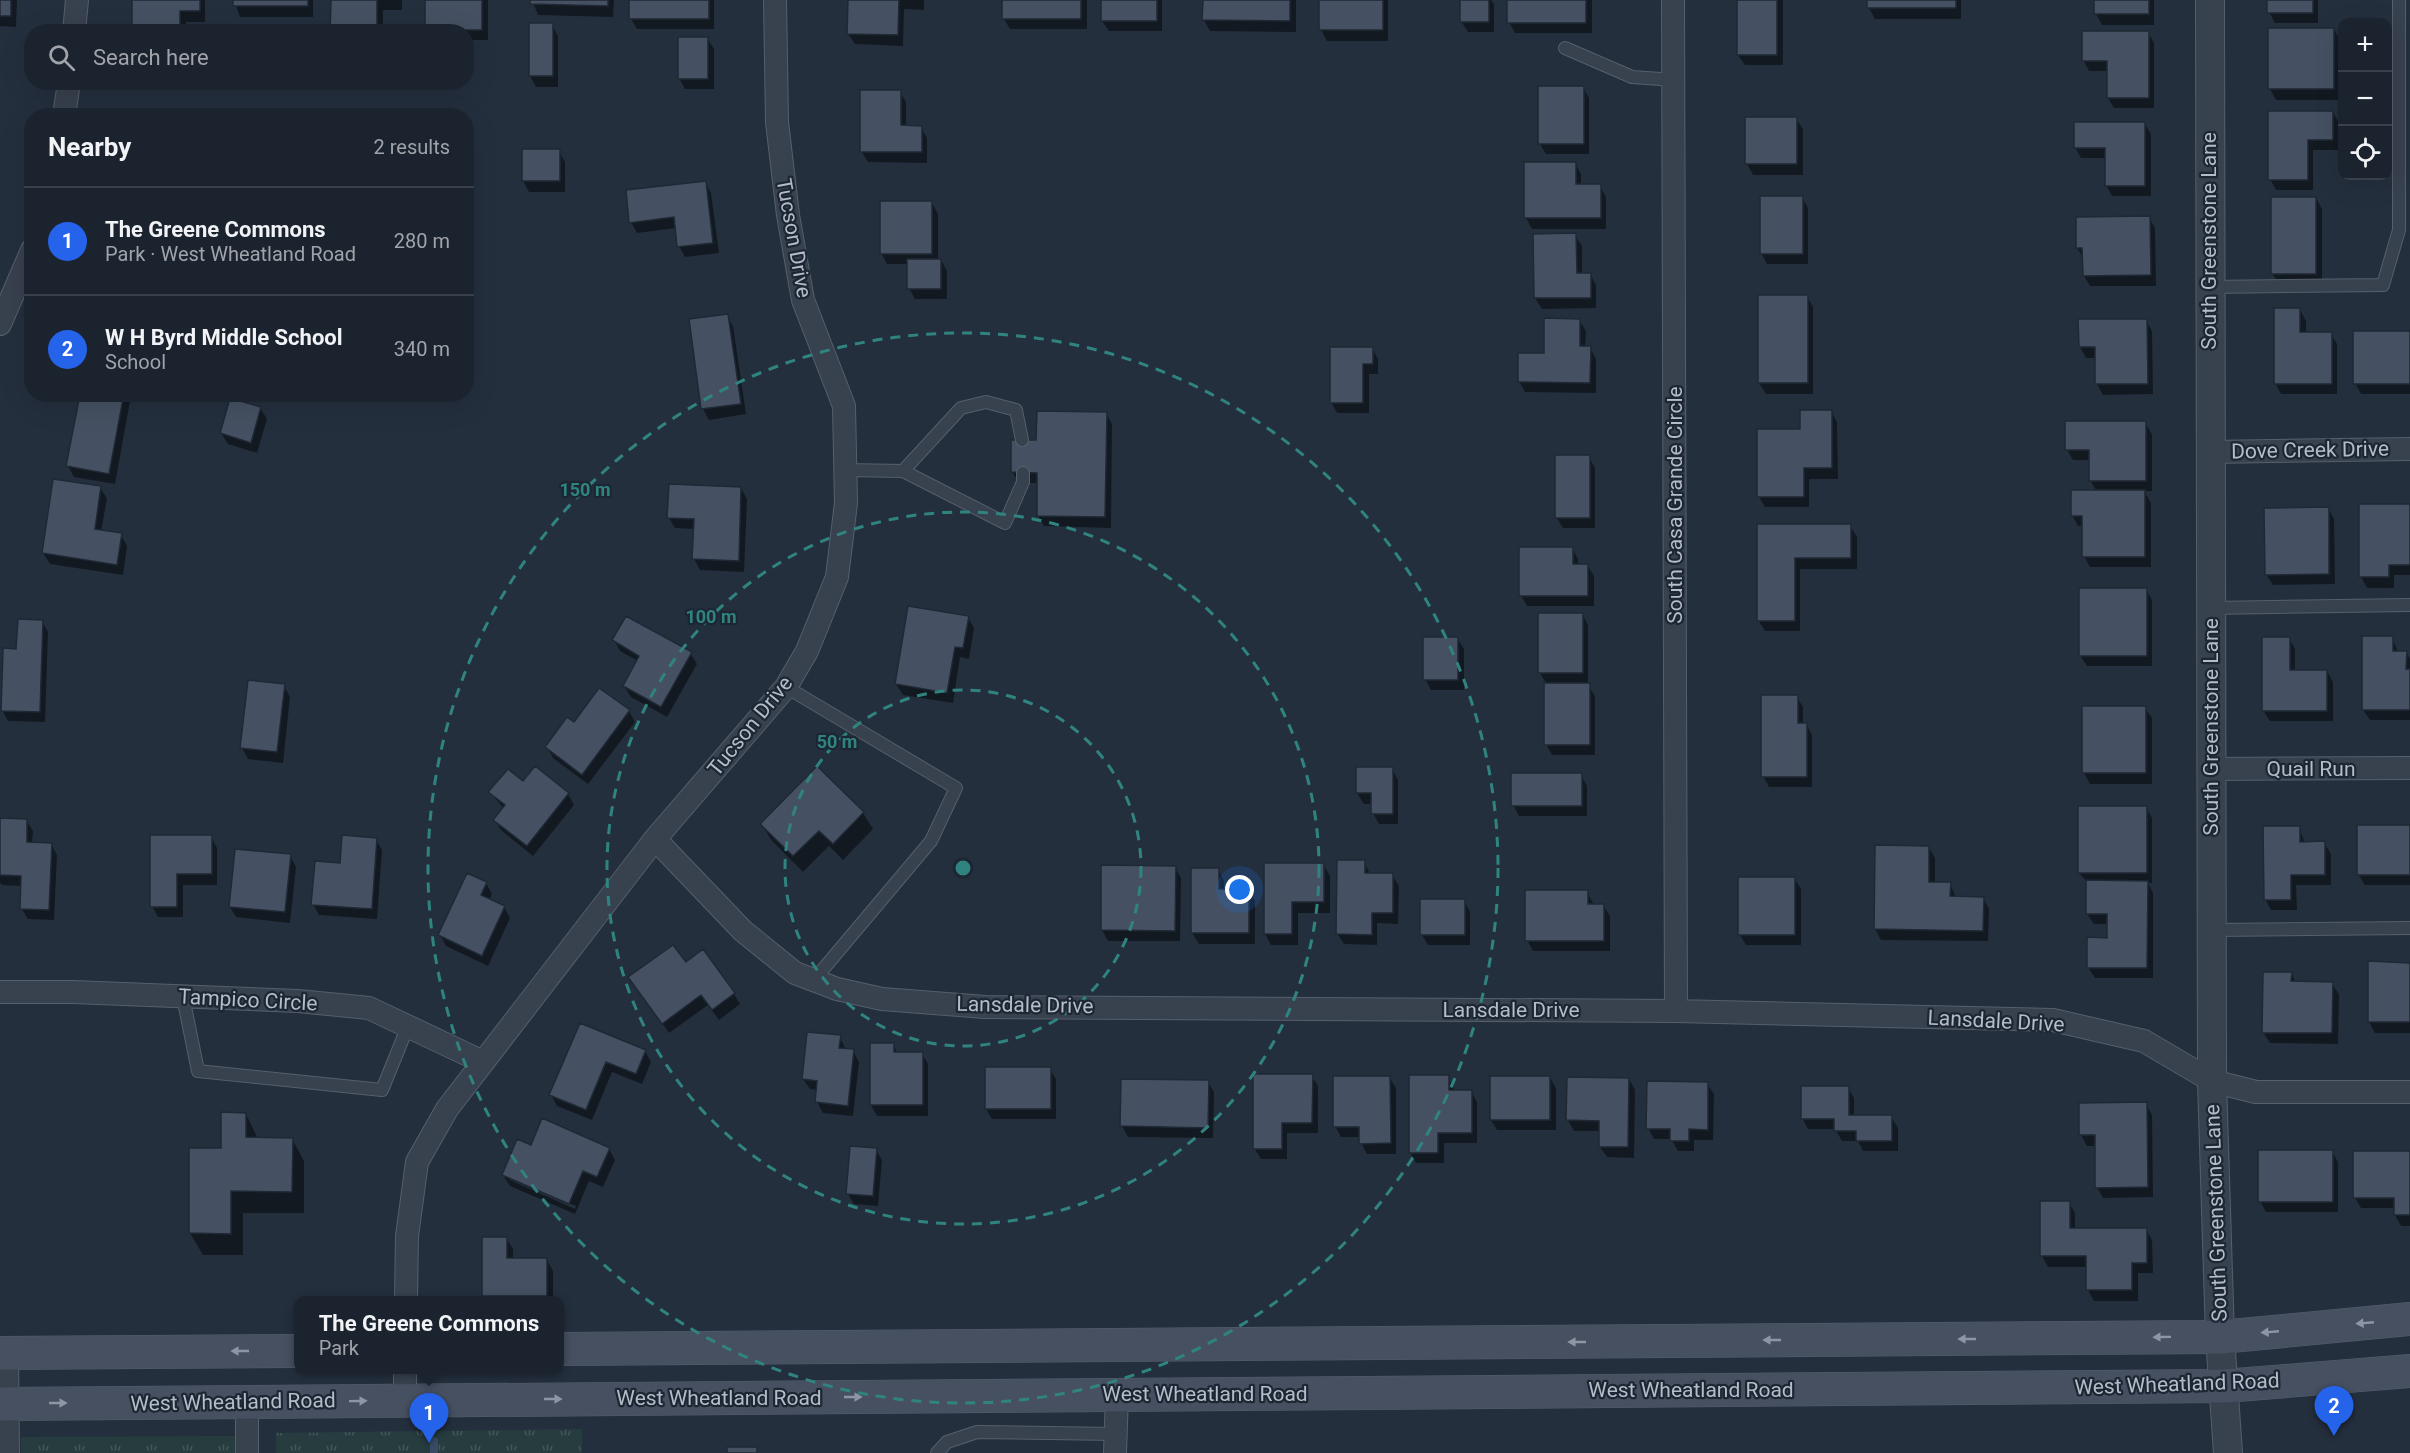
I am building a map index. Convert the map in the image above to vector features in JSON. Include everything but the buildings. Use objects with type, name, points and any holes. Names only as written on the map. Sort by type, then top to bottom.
[{"type":"main road","points":[[564,1349],[2220,1337],[2410,1319]]},
{"type":"main road","points":[[3,1353],[294,1351]]},
{"type":"main road","name":"West Wheatland Road","points":[[4,1404],[247,1402],[405,1385],[1117,1395],[2224,1386],[2410,1371]]},
{"type":"street","points":[[75,24],[77,0]]},
{"type":"street","name":"Tucson Drive","points":[[406,1296],[407,1236],[417,1162],[447,1109],[655,839],[786,687],[807,651],[837,577],[846,502],[844,406],[803,300],[788,216],[777,122],[775,0]]},
{"type":"street","name":"South Casa Grande Circle","points":[[1673,0],[1676,1011]]},
{"type":"street","name":"South Greenstone Lane","points":[[2210,0],[2212,1080],[2220,1337],[2228,1453]]},
{"type":"street","points":[[65,108],[68,90]]},
{"type":"street","points":[[0,324],[24,268]]},
{"type":"street","name":"Dove Creek Drive","points":[[2210,452],[2410,449]]},
{"type":"street","name":"Quail Run","points":[[2211,769],[2410,768]]},
{"type":"street","name":"Lansdale Drive","points":[[655,839],[743,931],[795,973],[837,989],[882,999],[985,1007],[1676,1011],[2053,1020],[2144,1041],[2212,1080],[2256,1092],[2410,1092]]},
{"type":"street","name":"Tampico Circle","points":[[0,992],[298,1001],[369,1008],[483,1062]]},
{"type":"street","points":[[3,1353],[8,1453]]},
{"type":"street","points":[[1115,1444],[1117,1395]]},
{"type":"street","points":[[247,1402],[247,1453]]},
{"type":"lane","points":[[2209,287],[2383,285],[2399,230],[2399,0]]},
{"type":"lane","points":[[1565,48],[1632,77],[1675,80]]},
{"type":"lane","points":[[903,471],[961,408],[986,402],[1016,410],[1022,440]]},
{"type":"lane","points":[[845,470],[903,471],[1005,524],[1023,482],[1023,473]]},
{"type":"lane","points":[[2210,608],[2410,605]]},
{"type":"lane","points":[[786,687],[956,788],[931,841],[814,981]]},
{"type":"lane","points":[[2212,930],[2410,928]]},
{"type":"lane","points":[[183,997],[198,1071],[381,1090],[408,1026]]},
{"type":"lane","points":[[937,1453],[947,1442],[977,1432],[1115,1444]]},
{"type":"green space","points":[[582,1429],[582,1453],[276,1453],[276,1433]]},
{"type":"green space","points":[[239,1436],[239,1453],[21,1453],[21,1437]]},
{"type":"waterway","points":[[434,1441],[434,1453]]},
{"type":"place","name":"W H Byrd Middle School","points":[[2334,1436]]},
{"type":"place","name":"The Greene Commons","points":[[429,1443]]}]
